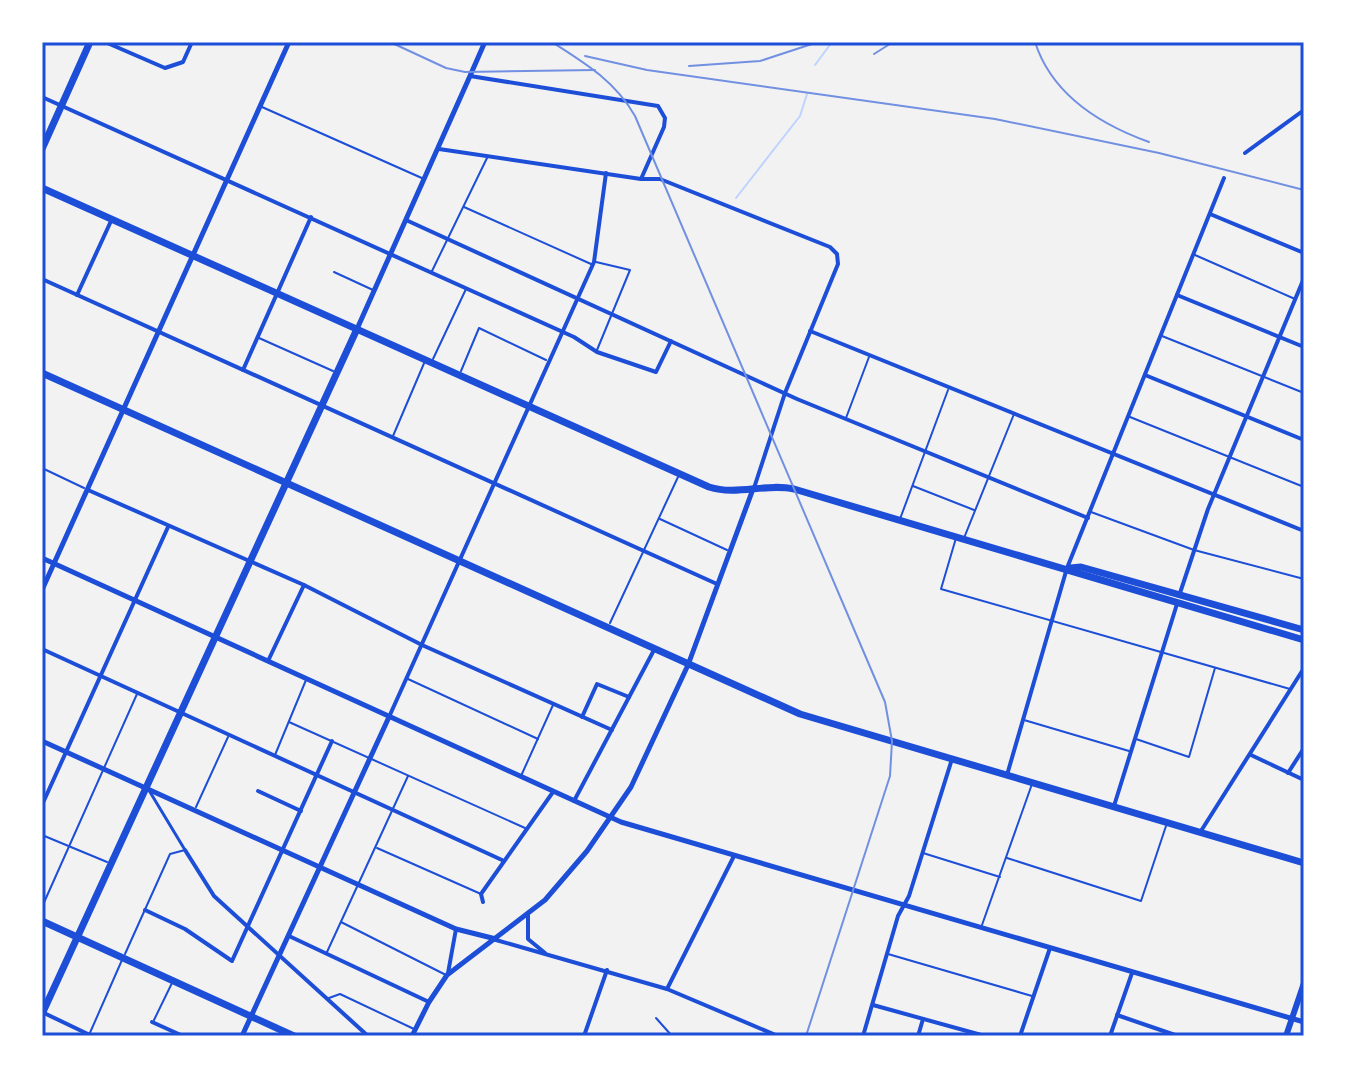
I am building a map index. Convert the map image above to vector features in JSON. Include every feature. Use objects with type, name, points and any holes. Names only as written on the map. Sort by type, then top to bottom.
[{"type":"main road","points":[[42,149],[90,42]]},
{"type":"main road","points":[[42,188],[720,491],[794,489],[1067,568],[1078,575],[1304,630]]},
{"type":"main road","points":[[42,1013],[357,329]]},
{"type":"main road","points":[[42,373],[800,714],[1304,863]]},
{"type":"main road","points":[[1178,599],[1304,640]]},
{"type":"main road","points":[[42,921],[294,1036]]},
{"type":"main road","points":[[1286,1036],[1304,983]]},
{"type":"street","points":[[105,42],[165,68],[183,62],[192,42]]},
{"type":"street","points":[[42,590],[289,42]]},
{"type":"street","points":[[357,329],[439,149],[483,43]]},
{"type":"street","points":[[470,76],[653,103],[663,110],[664,127],[641,179]]},
{"type":"street","points":[[42,97],[562,331],[597,352],[656,372],[671,341]]},
{"type":"street","points":[[1245,153],[1304,110]]},
{"type":"street","points":[[414,1033],[447,975],[528,915],[565,880],[612,818],[631,787],[688,665],[785,393],[838,264],[837,254],[830,247],[660,179],[641,179],[439,149]]},
{"type":"street","points":[[242,1036],[594,263],[606,173]]},
{"type":"street","points":[[1007,775],[1067,568],[1224,178]]},
{"type":"street","points":[[1210,214],[1304,253]]},
{"type":"street","points":[[243,370],[311,217]]},
{"type":"street","points":[[77,295],[112,220]]},
{"type":"street","points":[[406,220],[785,393],[1088,518]]},
{"type":"street","points":[[1113,807],[1213,495],[1304,278]]},
{"type":"street","points":[[42,279],[717,584]]},
{"type":"street","points":[[1177,295],[1304,347]]},
{"type":"street","points":[[810,331],[1304,531]]},
{"type":"street","points":[[1145,375],[1304,440]]},
{"type":"street","points":[[88,490],[304,585],[422,645],[612,730]]},
{"type":"street","points":[[42,805],[168,527]]},
{"type":"street","points":[[42,558],[612,818],[1304,1022]]},
{"type":"street","points":[[268,661],[304,585]]},
{"type":"street","points":[[42,649],[502,860]]},
{"type":"street","points":[[574,801],[654,650]]},
{"type":"street","points":[[1200,833],[1304,668]]},
{"type":"street","points":[[1297,678],[1304,680]]},
{"type":"street","points":[[582,717],[597,684],[629,697]]},
{"type":"street","points":[[42,741],[456,929],[667,989],[778,1036]]},
{"type":"street","points":[[145,910],[185,929],[229,960],[332,741]]},
{"type":"street","points":[[1288,773],[1304,748]]},
{"type":"street","points":[[1251,755],[1304,780]]},
{"type":"street","points":[[863,1036],[952,759]]},
{"type":"street","points":[[145,786],[214,896],[368,1036]]},
{"type":"street","points":[[258,791],[301,811]]},
{"type":"street","points":[[483,902],[481,894],[502,860],[553,792]]},
{"type":"street","points":[[667,989],[734,856]]},
{"type":"street","points":[[528,915],[528,939],[547,955]]},
{"type":"street","points":[[447,975],[456,929]]},
{"type":"street","points":[[289,936],[429,1002]]},
{"type":"street","points":[[1020,1036],[1050,948]]},
{"type":"street","points":[[584,1036],[607,970]]},
{"type":"street","points":[[1110,1036],[1132,973]]},
{"type":"street","points":[[873,1005],[985,1036]]},
{"type":"street","points":[[42,1013],[90,1036]]},
{"type":"street","points":[[1117,1015],[1178,1036]]},
{"type":"street","points":[[918,1036],[923,1019]]},
{"type":"street","points":[[152,1022],[183,1036]]},
{"type":"lane","points":[[261,107],[425,179]]},
{"type":"lane","points":[[431,272],[488,155]]},
{"type":"lane","points":[[464,207],[594,263],[630,270],[597,352]]},
{"type":"lane","points":[[1194,254],[1295,299]]},
{"type":"lane","points":[[334,272],[374,290]]},
{"type":"lane","points":[[392,437],[466,288]]},
{"type":"lane","points":[[459,376],[479,328],[549,362]]},
{"type":"lane","points":[[1161,335],[1304,393]]},
{"type":"lane","points":[[258,337],[337,372]]},
{"type":"lane","points":[[845,419],[870,355]]},
{"type":"lane","points":[[900,520],[949,387]]},
{"type":"lane","points":[[1014,414],[941,589],[1290,689]]},
{"type":"lane","points":[[1129,416],[1304,487]]},
{"type":"lane","points":[[42,468],[88,490]]},
{"type":"lane","points":[[607,628],[679,474]]},
{"type":"lane","points":[[912,486],[975,510]]},
{"type":"lane","points":[[1090,512],[1194,550],[1304,579]]},
{"type":"lane","points":[[659,518],[730,551]]},
{"type":"lane","points":[[1135,738],[1189,757],[1215,668]]},
{"type":"lane","points":[[274,757],[306,679]]},
{"type":"lane","points":[[406,679],[538,739]]},
{"type":"lane","points":[[42,907],[138,693]]},
{"type":"lane","points":[[521,777],[554,704]]},
{"type":"lane","points":[[1024,719],[1130,752]]},
{"type":"lane","points":[[289,722],[371,756],[525,828]]},
{"type":"lane","points":[[194,810],[229,736]]},
{"type":"lane","points":[[327,954],[409,775]]},
{"type":"lane","points":[[981,928],[1032,783]]},
{"type":"lane","points":[[1007,858],[1141,901],[1167,823]]},
{"type":"lane","points":[[42,835],[110,863]]},
{"type":"lane","points":[[376,848],[481,894]]},
{"type":"lane","points":[[90,1036],[170,854],[185,850]]},
{"type":"lane","points":[[922,852],[1000,877]]},
{"type":"lane","points":[[341,922],[447,975]]},
{"type":"lane","points":[[887,954],[1033,996]]},
{"type":"lane","points":[[152,1022],[172,982]]},
{"type":"lane","points":[[326,1000],[340,994],[414,1033]]},
{"type":"lane","points":[[656,1018],[672,1036]]},
{"type":"waterway","points":[[815,65],[832,42]]},
{"type":"waterway","points":[[736,198],[800,116],[807,94]]},
{"type":"railway","points":[[390,42],[446,68],[465,72],[595,70]]},
{"type":"railway","points":[[552,42],[609,83],[635,116],[885,702],[892,741],[890,776],[806,1036]]},
{"type":"railway","points":[[689,66],[760,61],[818,42]]},
{"type":"railway","points":[[874,54],[893,42]]},
{"type":"railway","points":[[1035,42],[1043,61],[1065,92],[1095,116],[1149,142]]},
{"type":"railway","points":[[585,56],[647,70],[995,119],[1159,153],[1304,190]]}]
